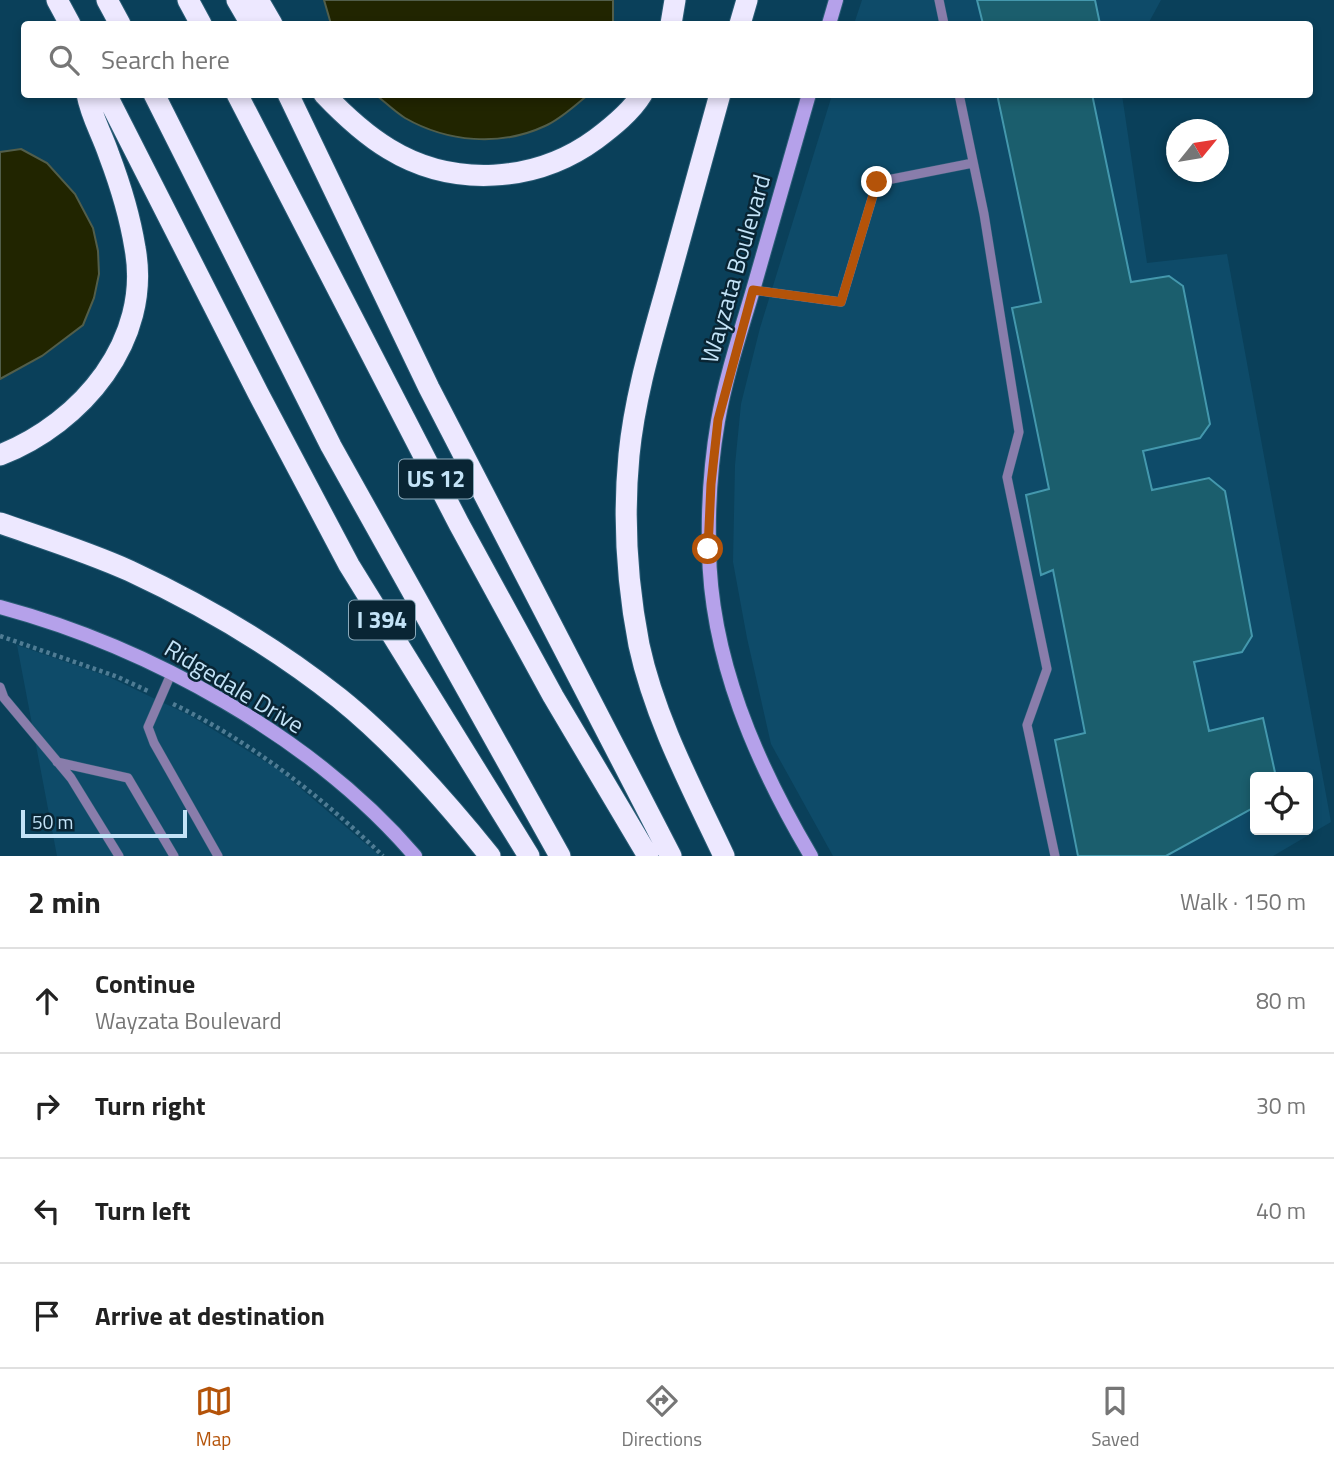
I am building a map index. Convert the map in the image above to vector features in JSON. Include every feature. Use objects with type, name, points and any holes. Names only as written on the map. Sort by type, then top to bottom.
[{"type":"highway","points":[[57,0],[68,21]]},
{"type":"highway","points":[[107,0],[118,21]]},
{"type":"highway","points":[[188,0],[199,21]]},
{"type":"highway","points":[[237,0],[249,21]]},
{"type":"highway","points":[[258,0],[270,21]]},
{"type":"highway","points":[[672,21],[675,0]]},
{"type":"highway","points":[[741,21],[747,0]]},
{"type":"highway","points":[[0,455],[44,433],[87,395],[113,364],[124,345],[134,310],[136,249],[109,155],[88,98]]},
{"type":"highway","name":"I 394","points":[[108,98],[349,565],[529,856]]},
{"type":"highway","name":"US 12","points":[[157,98],[331,446],[560,856]]},
{"type":"highway","name":"US 12","points":[[239,98],[459,524],[553,696],[648,856]]},
{"type":"highway","points":[[290,98],[429,388],[606,735],[671,856]]},
{"type":"highway","points":[[328,98],[353,124],[390,150],[435,168],[497,177],[514,175],[570,155],[620,119],[638,98]]},
{"type":"highway","points":[[719,98],[642,378],[629,455],[626,545],[639,645],[648,677],[684,771],[724,856]]},
{"type":"highway","points":[[0,523],[128,570],[282,656],[341,700],[387,742],[443,800],[490,856]]},
{"type":"street","points":[[830,21],[836,0]]},
{"type":"street","name":"Wayzata Boulevard","points":[[808,98],[718,420],[708,549],[716,617],[731,682],[755,750],[811,856]]},
{"type":"street","name":"Ridgedale Drive","points":[[0,607],[101,641],[171,674],[241,713],[329,773],[377,815],[415,856]]},
{"type":"lane","points":[[939,0],[943,21]]},
{"type":"lane","points":[[960,98],[984,214],[1019,432],[1007,477],[1047,669],[1027,725],[1055,856]]},
{"type":"lane","points":[[753,290],[841,302],[877,182],[973,163]]},
{"type":"lane","points":[[171,674],[148,727],[154,743],[218,856]]},
{"type":"lane","points":[[0,687],[4,698],[71,778],[119,856]]},
{"type":"lane","points":[[57,762],[128,778],[174,856]]},
{"type":"path","points":[[0,636],[118,677],[240,742],[304,788],[383,856]]},
{"type":"shaded area","points":[[324,0],[613,0],[613,21],[330,21]]},
{"type":"shaded area","points":[[862,0],[1161,0],[1150,21],[855,21]]},
{"type":"shaded area","points":[[380,98],[584,98],[545,126],[528,133],[492,139],[456,137],[421,126],[401,116]]},
{"type":"shaded area","points":[[831,98],[1122,98],[1147,263],[1227,254],[1331,822],[1313,833],[1313,772],[1250,772],[1250,835],[1309,835],[1273,856],[833,856],[771,744],[733,562],[735,465],[741,404],[760,328]]},
{"type":"shaded area","points":[[21,149],[47,163],[75,194],[93,228],[99,274],[94,298],[83,325],[42,356],[0,379],[0,152]]},
{"type":"shaded area","points":[[17,645],[107,676],[191,716],[279,770],[380,856],[57,856]]},
{"type":"building","points":[[977,0],[1095,0],[1099,21],[982,21]]},
{"type":"building","points":[[998,98],[1093,98],[1131,282],[1169,276],[1183,286],[1210,424],[1200,438],[1143,451],[1152,490],[1209,478],[1225,491],[1252,636],[1242,652],[1194,662],[1209,731],[1263,718],[1275,772],[1250,772],[1250,810],[1166,856],[1078,856],[1055,740],[1085,733],[1053,570],[1041,575],[1026,495],[1049,489],[1012,308],[1041,302]]},
{"type":"route","points":[[708,549],[718,420],[753,290],[841,302],[877,182]]}]
